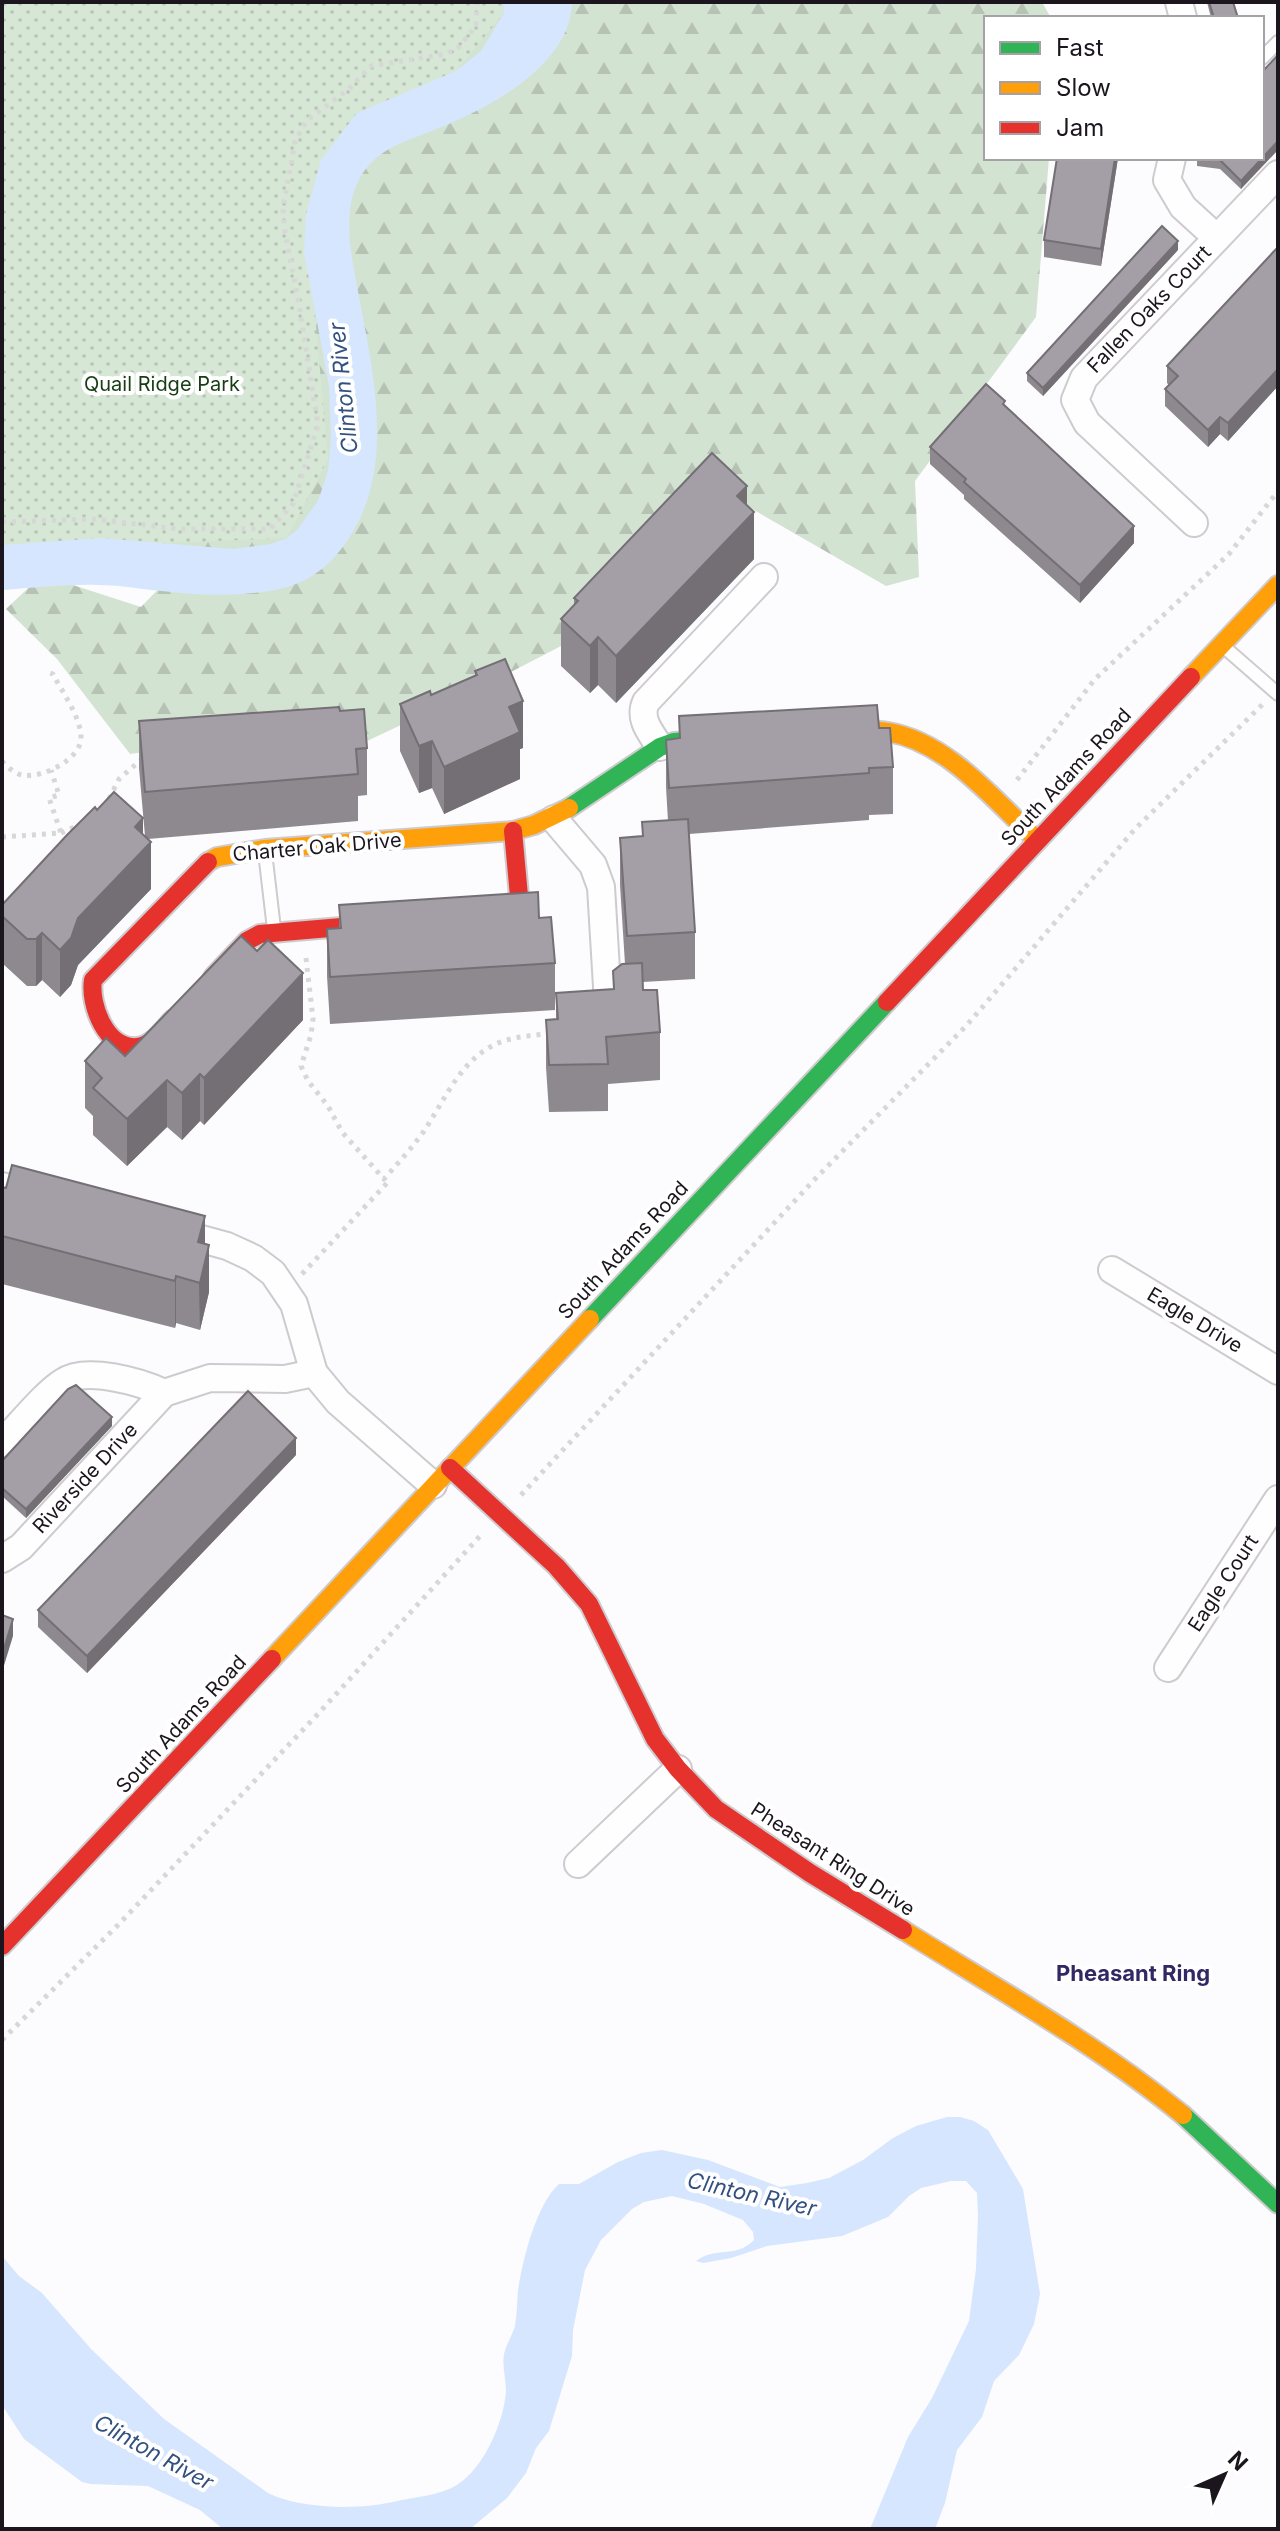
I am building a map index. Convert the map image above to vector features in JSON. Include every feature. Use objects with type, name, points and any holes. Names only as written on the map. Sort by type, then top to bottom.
[{"type":"street","name":"Fallen Oaks Court","points":[[1172,160],[1167,180],[1183,207],[1217,238]]},
{"type":"street","name":"Fallen Oaks Court","points":[[1194,523],[1087,423],[1075,400],[1084,378],[1278,174]]},
{"type":"street","points":[[660,747],[644,720],[642,710],[646,702],[764,577]]},
{"type":"street","name":"South Adams Road","points":[[2,1946],[1278,585]]},
{"type":"street","points":[[821,733],[871,730],[909,738],[946,760],[1037,840]]},
{"type":"street","name":"Charter Oak Drive","points":[[409,922],[274,931],[247,941],[158,1036],[145,1045],[134,1047],[121,1043],[108,1030],[91,997],[93,980],[204,864],[217,857],[265,849],[513,831],[536,826],[574,808],[660,747],[674,742],[733,738]]},
{"type":"street","points":[[554,819],[593,865],[601,887],[608,1003]]},
{"type":"street","points":[[469,917],[499,915],[511,908],[519,896],[513,831]]},
{"type":"street","points":[[2,1186],[63,1201]]},
{"type":"street","points":[[150,1225],[227,1246],[253,1258],[273,1273],[294,1304],[314,1373],[338,1402],[441,1476]]},
{"type":"street","name":"Eagle Drive","points":[[1112,1270],[1278,1371]]},
{"type":"street","name":"Riverside Drive","points":[[2,1559],[21,1547],[164,1393],[210,1378],[285,1379],[314,1373]]},
{"type":"street","points":[[2,1443],[64,1381],[81,1376],[127,1379],[164,1393]]},
{"type":"street","name":"Pheasant Ring Drive","points":[[441,1476],[502,1514],[556,1566],[589,1604],[655,1739],[716,1809],[823,1881],[1059,2026],[1144,2083],[1193,2123],[1278,2204]]},
{"type":"street","name":"Eagle Court","points":[[1168,1668],[1278,1499]]},
{"type":"street","points":[[578,1864],[678,1769]]},
{"type":"lane","points":[[1222,645],[1277,693]]},
{"type":"lane","points":[[265,849],[274,931]]},
{"type":"path","points":[[2,522],[94,519],[179,529],[270,529],[293,504],[318,425],[283,208],[295,142],[306,121],[349,89],[371,66],[446,54],[459,47],[476,26],[477,2]]},
{"type":"path","points":[[997,804],[1095,679],[1229,554],[1278,491]]},
{"type":"path","points":[[2,761],[23,775],[51,770],[71,759],[80,749],[82,735],[53,674],[47,672]]},
{"type":"path","points":[[2,2040],[160,1881],[816,1178],[967,1025],[1135,829],[1277,693]]},
{"type":"path","points":[[106,805],[119,779],[142,759]]},
{"type":"path","points":[[51,770],[59,795],[49,798],[61,833]]},
{"type":"path","points":[[2,837],[61,833],[81,824]]},
{"type":"path","points":[[287,1291],[388,1182],[342,1132],[328,1106],[303,1073],[302,1056],[311,1035],[313,1019],[304,947]]},
{"type":"path","points":[[384,1179],[411,1149],[437,1106],[491,1046],[513,1038],[556,1033]]},
{"type":"green space","points":[[2,2],[1042,2],[1050,16],[984,16],[984,160],[1049,160],[1036,317],[915,481],[919,577],[886,586],[707,483],[563,645],[480,688],[367,741],[298,731],[130,754],[57,659],[6,609],[42,575],[141,607],[170,577],[135,534]]},
{"type":"green space","name":"Quail Ridge Park","points":[[2,2],[502,2],[504,13],[456,71],[306,215],[328,459],[287,538],[2,550]]},
{"type":"water","name":"Clinton River","points":[[503,2],[572,2],[568,25],[542,65],[500,98],[477,111],[394,146],[377,157],[356,186],[349,216],[350,246],[374,384],[377,448],[373,480],[364,510],[335,556],[301,582],[248,594],[200,594],[98,585],[2,590],[2,545],[101,538],[233,549],[271,544],[297,530],[318,501],[328,471],[331,437],[329,386],[304,252],[306,215],[321,160],[357,113],[456,71],[481,51],[504,13]]},
{"type":"water","name":"Clinton River","points":[[947,2117],[974,2121],[988,2130],[1023,2189],[1040,2294],[1034,2324],[1019,2355],[994,2381],[982,2417],[957,2450],[945,2503],[935,2529],[870,2529],[908,2437],[932,2398],[969,2321],[976,2269],[978,2215],[977,2193],[966,2181],[921,2188],[888,2217],[842,2236],[767,2246],[703,2263],[696,2261],[711,2254],[747,2246],[754,2240],[753,2232],[743,2220],[704,2204],[672,2196],[644,2202],[632,2209],[601,2240],[585,2270],[573,2330],[572,2356],[549,2431],[536,2448],[526,2473],[507,2498],[470,2529],[223,2529],[200,2510],[148,2486],[82,2482],[24,2439],[2,2405],[2,2256],[19,2276],[42,2293],[91,2349],[164,2419],[268,2493],[312,2505],[346,2507],[379,2505],[442,2492],[457,2485],[476,2468],[497,2430],[506,2391],[504,2354],[515,2326],[523,2263],[537,2219],[559,2184],[579,2184],[618,2162],[641,2153],[662,2150],[708,2160],[780,2187],[807,2183],[829,2178],[916,2126]]},
{"type":"building","points":[[1209,2],[1233,2],[1237,16],[1213,16]]},
{"type":"building","points":[[1278,55],[1278,141],[1264,156],[1264,70]]},
{"type":"building","points":[[1057,160],[1115,160],[1101,249],[1044,240]]},
{"type":"building","points":[[1220,160],[1260,160],[1241,181]]},
{"type":"building","points":[[1162,226],[1178,241],[1043,388],[1027,373]]},
{"type":"building","points":[[1278,247],[1278,369],[1228,423],[1220,417],[1208,430],[1165,389],[1178,376],[1167,366]]},
{"type":"building","points":[[986,384],[1005,401],[1003,404],[1134,526],[1080,585],[964,482],[966,479],[930,447]]},
{"type":"building","points":[[712,453],[747,486],[737,496],[754,512],[616,656],[598,637],[590,646],[561,619],[578,601],[574,598]]},
{"type":"building","points":[[505,659],[523,701],[509,707],[520,732],[444,767],[432,741],[419,746],[400,704],[430,691],[431,695]]},
{"type":"building","points":[[877,705],[879,728],[890,728],[893,767],[869,768],[869,773],[669,788],[666,740],[680,738],[679,716]]},
{"type":"building","points":[[339,707],[340,711],[364,709],[367,748],[356,749],[358,774],[145,792],[139,721]]},
{"type":"building","points":[[114,792],[143,818],[135,827],[151,842],[78,918],[71,938],[60,950],[42,933],[36,939],[27,939],[2,916],[2,905],[67,835]]},
{"type":"building","points":[[688,819],[695,932],[627,936],[620,838],[643,836],[642,822]]},
{"type":"building","points":[[538,892],[539,918],[551,917],[555,963],[330,977],[327,929],[341,928],[339,905]]},
{"type":"building","points":[[241,936],[257,951],[268,940],[303,973],[204,1078],[200,1074],[182,1093],[167,1080],[127,1119],[93,1088],[102,1078],[85,1061],[106,1038],[125,1056]]},
{"type":"building","points":[[642,963],[643,990],[657,990],[660,1032],[606,1037],[608,1064],[549,1065],[546,1020],[558,1019],[556,993],[614,989],[613,971],[622,964]]},
{"type":"building","points":[[12,1165],[205,1216],[198,1242],[209,1245],[200,1283],[176,1276],[175,1281],[2,1236],[2,1187],[6,1188]]},
{"type":"building","points":[[76,1385],[112,1417],[26,1509],[2,1488],[2,1461],[68,1389]]},
{"type":"building","points":[[248,1391],[296,1438],[87,1656],[38,1610]]},
{"type":"building","points":[[2,1615],[13,1619],[2,1655]]},
{"type":"traffic: fast","points":[[569,808],[660,747],[674,742],[713,740]]},
{"type":"traffic: fast","points":[[590,1319],[887,1002]]},
{"type":"traffic: fast","points":[[1183,2115],[1278,2204]]},
{"type":"traffic: slow","points":[[1191,677],[1278,585]]},
{"type":"traffic: slow","points":[[844,731],[888,732],[931,747],[969,775],[1037,840]]},
{"type":"traffic: slow","points":[[208,862],[217,857],[265,849],[513,831],[534,825],[569,808]]},
{"type":"traffic: slow","points":[[272,1659],[590,1319]]},
{"type":"traffic: slow","points":[[903,1930],[1116,2064],[1183,2115]]},
{"type":"traffic: jam","points":[[887,1002],[1191,677]]},
{"type":"traffic: jam","points":[[483,916],[504,911],[519,896],[513,831]]},
{"type":"traffic: jam","points":[[172,1020],[148,1044],[126,1046],[116,1041],[97,1013],[93,980],[208,862]]},
{"type":"traffic: jam","points":[[213,977],[247,941],[260,934],[388,923]]},
{"type":"traffic: jam","points":[[450,1468],[556,1566],[589,1604],[655,1739],[716,1809],[810,1873],[903,1930]]},
{"type":"traffic: jam","points":[[2,1946],[272,1659]]},
{"type":"district","name":"Pheasant Ring","points":[[1133,1973]]}]
